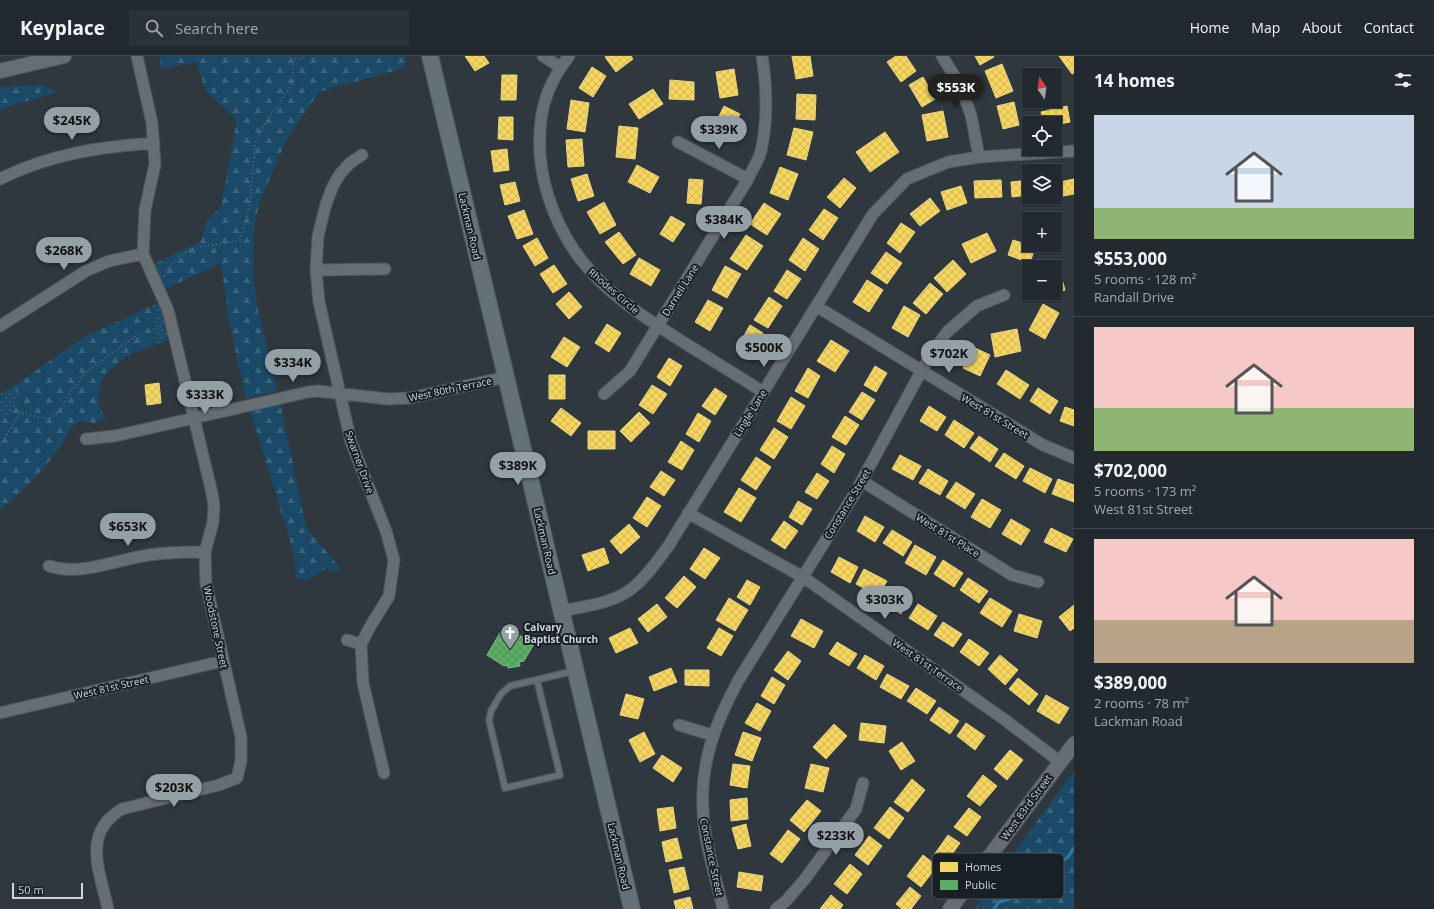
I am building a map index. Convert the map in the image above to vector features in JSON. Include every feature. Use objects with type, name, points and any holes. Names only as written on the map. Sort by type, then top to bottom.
[{"type":"main road","name":"Lackman Road","points":[[430,56],[632,909]]},
{"type":"street","points":[[0,71],[64,56]]},
{"type":"street","name":"Woodstone Street","points":[[108,909],[95,845],[102,826],[111,815],[122,809],[219,785],[237,778],[241,761],[241,737],[206,584],[205,552],[213,522],[214,506],[168,310],[144,254],[145,210],[155,164],[152,123],[137,56]]},
{"type":"street","points":[[543,56],[560,67]]},
{"type":"street","name":"Rhodes Circle","points":[[569,56],[553,78],[540,115],[542,176],[553,208],[566,237],[581,261],[622,300],[658,326],[763,392]]},
{"type":"street","name":"Darnell Lane","points":[[604,394],[630,371],[748,179],[761,152],[767,89],[762,56]]},
{"type":"street","points":[[942,56],[960,85],[971,115],[979,157]]},
{"type":"street","points":[[678,142],[748,179]]},
{"type":"street","points":[[0,179],[34,164],[87,150],[154,143]]},
{"type":"street","name":"Lingle Lane","points":[[562,611],[610,600],[634,588],[650,572],[873,214],[907,179],[948,162],[979,157],[1074,151]]},
{"type":"street","name":"Swarner Drive","points":[[361,644],[389,596],[394,560],[386,531],[351,442],[319,302],[316,270],[318,236],[328,198],[340,174],[350,163],[362,155]]},
{"type":"street","points":[[0,326],[86,271],[109,261],[144,254]]},
{"type":"street","points":[[316,270],[385,269]]},
{"type":"street","name":"Constance Street","points":[[723,909],[702,810],[704,771],[712,735],[738,681],[862,481],[922,371],[947,332],[977,306],[1004,295]]},
{"type":"street","name":"West 81st Street","points":[[816,306],[1043,445],[1074,458]]},
{"type":"street","name":"West 80th Terrace","points":[[86,439],[115,436],[308,392],[340,393],[388,399],[410,398],[506,377]]},
{"type":"street","name":"West 81st Place","points":[[862,481],[1012,575],[1038,582]]},
{"type":"street","name":"West 81st Terrace","points":[[688,513],[803,577],[1006,720],[1060,761]]},
{"type":"street","points":[[49,566],[59,570],[81,570],[165,552],[205,552]]},
{"type":"street","points":[[347,640],[361,644],[363,683],[384,773]]},
{"type":"street","name":"West 81st Street","points":[[0,713],[223,661]]},
{"type":"street","points":[[679,725],[712,735]]},
{"type":"street","name":"West 83rd Street","points":[[992,853],[1074,744]]},
{"type":"street","points":[[776,909],[786,901],[805,879],[856,809],[863,783]]},
{"type":"street","name":"West 83rd Street","points":[[950,909],[957,899]]},
{"type":"lane","points":[[537,680],[560,775],[505,788],[489,720],[491,711],[501,694],[510,686],[576,670]]},
{"type":"path","points":[[158,288],[170,264],[187,251],[200,246],[240,240],[250,205],[255,144],[268,119],[294,83],[293,59],[301,59],[305,56]]},
{"type":"path","points":[[0,445],[20,413],[48,419],[55,415],[61,411],[68,395],[86,372],[139,334],[162,327]]},
{"type":"green space","points":[[406,56],[404,68],[319,92],[287,138],[260,201],[254,227],[253,276],[257,305],[277,391],[246,398],[229,321],[221,263],[165,289],[154,264],[201,241],[207,221],[221,206],[237,120],[205,90],[197,62],[161,69],[160,57]]},
{"type":"green space","points":[[42,85],[58,92],[0,109],[0,87]]},
{"type":"green space","points":[[159,303],[169,340],[151,346],[157,331],[157,322],[151,306]]},
{"type":"green space","points":[[151,306],[156,317],[157,331],[151,346],[130,354],[107,372],[100,384],[98,401],[105,419],[95,423],[81,421],[71,426],[66,437],[50,460],[30,483],[0,510],[0,418],[9,415],[20,399],[14,386],[84,337]]},
{"type":"green space","points":[[14,386],[20,399],[9,415],[0,418],[0,394]]},
{"type":"green space","points":[[280,402],[306,527],[340,568],[336,572],[326,568],[306,581],[302,578],[296,579],[294,554],[250,409]]},
{"type":"green space","points":[[1074,772],[1074,909],[974,909],[981,899],[1064,899],[1064,853],[1014,853]]},
{"type":"building: Homes","points":[[465,56],[484,56],[489,63],[475,71]]},
{"type":"building: Homes","points":[[631,56],[633,59],[616,72],[605,57]]},
{"type":"building: Homes","points":[[792,56],[810,56],[813,76],[796,79]]},
{"type":"building: Homes","points":[[896,56],[906,56],[916,71],[901,82],[887,62]]},
{"type":"building: Homes","points":[[975,56],[993,56],[994,57],[980,65]]},
{"type":"building: Homes","points":[[1059,56],[1074,56],[1074,73],[1072,74]]},
{"type":"building: Homes","points":[[1002,64],[1013,91],[996,98],[985,71]]},
{"type":"building: Homes","points":[[592,67],[606,76],[593,97],[579,88]]},
{"type":"building: Homes","points":[[734,69],[738,95],[720,98],[716,72]]},
{"type":"building: Homes","points":[[502,75],[517,75],[516,100],[501,100]]},
{"type":"building: Homes","points":[[923,77],[935,99],[922,107],[909,85]]},
{"type":"building: Homes","points":[[670,80],[694,82],[694,100],[669,99]]},
{"type":"building: Homes","points":[[653,89],[663,104],[639,119],[629,104]]},
{"type":"building: Homes","points":[[797,94],[816,95],[815,120],[796,119]]},
{"type":"building: Homes","points":[[571,100],[589,103],[585,132],[567,129]]},
{"type":"building: Homes","points":[[1014,102],[1019,125],[1003,129],[997,106]]},
{"type":"building: Homes","points":[[724,106],[740,114],[727,138],[712,130]]},
{"type":"building: Homes","points":[[1067,106],[1070,122],[1062,124],[1062,116],[1042,116],[1041,112]]},
{"type":"building: Homes","points":[[943,111],[948,137],[927,141],[922,115]]},
{"type":"building: Homes","points":[[499,117],[513,117],[513,140],[498,139]]},
{"type":"building: Homes","points":[[619,126],[638,128],[635,159],[616,157]]},
{"type":"building: Homes","points":[[794,128],[813,132],[806,160],[787,155]]},
{"type":"building: Homes","points":[[885,132],[899,152],[870,172],[856,152]]},
{"type":"building: Homes","points":[[582,139],[584,166],[568,167],[566,140]]},
{"type":"building: Homes","points":[[507,149],[509,170],[494,172],[491,151]]},
{"type":"building: Homes","points":[[637,165],[659,177],[650,193],[628,182]]},
{"type":"building: Homes","points":[[780,167],[798,174],[788,200],[770,193]]},
{"type":"building: Homes","points":[[587,174],[594,196],[578,201],[571,179]]},
{"type":"building: Homes","points":[[844,178],[856,188],[840,208],[827,197]]},
{"type":"building: Homes","points":[[689,179],[703,180],[701,204],[687,203]]},
{"type":"building: Homes","points":[[1074,179],[1074,194],[1062,196],[1062,182]]},
{"type":"building: Homes","points":[[1001,180],[1002,197],[975,198],[974,181]]},
{"type":"building: Homes","points":[[1022,181],[1022,196],[1012,197],[1011,182]]},
{"type":"building: Homes","points":[[515,182],[520,201],[505,205],[500,185]]},
{"type":"building: Homes","points":[[961,186],[967,203],[947,210],[941,192]]},
{"type":"building: Homes","points":[[930,198],[940,211],[920,226],[910,214]]},
{"type":"building: Homes","points":[[604,202],[616,225],[600,234],[587,212]]},
{"type":"building: Homes","points":[[764,203],[781,214],[767,235],[750,224]]},
{"type":"building: Homes","points":[[824,209],[838,218],[823,240],[809,230]]},
{"type":"building: Homes","points":[[524,210],[533,234],[517,239],[508,216]]},
{"type":"building: Homes","points":[[671,216],[685,224],[673,242],[660,234]]},
{"type":"building: Homes","points":[[901,223],[915,232],[900,253],[887,243]]},
{"type":"building: Homes","points":[[619,232],[636,255],[623,264],[605,242]]},
{"type":"building: Homes","points":[[987,233],[996,251],[971,263],[962,244]]},
{"type":"building: Homes","points":[[746,235],[763,246],[747,270],[730,259]]},
{"type":"building: Homes","points":[[537,238],[548,258],[535,266],[523,246]]},
{"type":"building: Homes","points":[[803,238],[819,249],[805,271],[789,260]]},
{"type":"building: Homes","points":[[1013,240],[1022,243],[1022,252],[1033,252],[1031,260],[1022,260],[1008,255]]},
{"type":"building: Homes","points":[[886,252],[902,263],[887,284],[871,273]]},
{"type":"building: Homes","points":[[639,258],[660,270],[651,286],[630,274]]},
{"type":"building: Homes","points":[[953,260],[966,274],[947,292],[934,278]]},
{"type":"building: Homes","points":[[554,265],[567,284],[553,293],[540,274]]},
{"type":"building: Homes","points":[[725,266],[741,274],[727,298],[712,290]]},
{"type":"building: Homes","points":[[787,270],[801,279],[787,299],[774,291]]},
{"type":"building: Homes","points":[[1062,279],[1065,290],[1062,291]]},
{"type":"building: Homes","points":[[867,280],[883,290],[869,312],[853,302]]},
{"type":"building: Homes","points":[[930,283],[943,294],[926,314],[913,303]]},
{"type":"building: Homes","points":[[569,292],[582,307],[569,319],[556,304]]},
{"type":"building: Homes","points":[[769,297],[782,306],[768,328],[754,320]]},
{"type":"building: Homes","points":[[708,300],[723,308],[710,331],[695,322]]},
{"type":"building: Homes","points":[[1043,304],[1059,313],[1045,339],[1029,330]]},
{"type":"building: Homes","points":[[904,306],[920,315],[908,337],[892,328]]},
{"type":"building: Homes","points":[[607,324],[621,333],[609,352],[595,343]]},
{"type":"building: Homes","points":[[750,325],[763,333],[749,358],[736,350]]},
{"type":"building: Homes","points":[[1017,329],[1021,351],[995,357],[991,334]]},
{"type":"building: Homes","points":[[564,337],[580,347],[567,367],[551,357]]},
{"type":"building: Homes","points":[[831,340],[849,351],[835,372],[817,361]]},
{"type":"building: Homes","points":[[973,347],[990,355],[980,376],[963,368]]},
{"type":"building: Homes","points":[[669,358],[682,366],[670,386],[657,377]]},
{"type":"building: Homes","points":[[875,366],[887,373],[876,392],[864,385]]},
{"type":"building: Homes","points":[[808,368],[820,376],[808,398],[795,391]]},
{"type":"building: Homes","points":[[1006,370],[1029,385],[1020,399],[997,384]]},
{"type":"building: Homes","points":[[549,375],[565,375],[565,399],[549,399]]},
{"type":"building: Homes","points":[[159,383],[161,403],[147,405],[145,385]]},
{"type":"building: Homes","points":[[652,385],[667,394],[653,414],[639,405]]},
{"type":"building: Homes","points":[[715,388],[727,396],[715,415],[702,406]]},
{"type":"building: Homes","points":[[1038,388],[1058,401],[1050,414],[1030,401]]},
{"type":"building: Homes","points":[[862,392],[875,400],[862,420],[849,412]]},
{"type":"building: Homes","points":[[791,397],[805,406],[791,429],[777,421]]},
{"type":"building: Homes","points":[[929,406],[946,417],[937,431],[920,421]]},
{"type":"building: Homes","points":[[1065,407],[1074,410],[1074,426],[1060,421]]},
{"type":"building: Homes","points":[[561,408],[581,423],[571,436],[551,421]]},
{"type":"building: Homes","points":[[639,412],[650,423],[631,442],[620,431]]},
{"type":"building: Homes","points":[[698,413],[711,421],[699,442],[686,434]]},
{"type":"building: Homes","points":[[845,416],[859,425],[846,445],[832,437]]},
{"type":"building: Homes","points":[[954,420],[974,433],[964,448],[945,435]]},
{"type":"building: Homes","points":[[774,428],[788,437],[774,459],[760,450]]},
{"type":"building: Homes","points":[[588,431],[615,431],[615,449],[588,449]]},
{"type":"building: Homes","points":[[979,436],[998,449],[990,462],[970,448]]},
{"type":"building: Homes","points":[[681,441],[694,450],[682,470],[668,462]]},
{"type":"building: Homes","points":[[832,446],[845,454],[834,473],[821,464]]},
{"type":"building: Homes","points":[[1004,453],[1024,466],[1016,479],[995,466]]},
{"type":"building: Homes","points":[[900,455],[921,466],[913,480],[892,469]]},
{"type":"building: Homes","points":[[756,457],[771,467],[756,490],[741,480]]},
{"type":"building: Homes","points":[[1030,468],[1052,479],[1045,493],[1023,481]]},
{"type":"building: Homes","points":[[928,469],[948,481],[940,495],[919,483]]},
{"type":"building: Homes","points":[[661,471],[675,480],[664,496],[650,487]]},
{"type":"building: Homes","points":[[817,473],[829,481],[817,499],[805,492]]},
{"type":"building: Homes","points":[[1058,479],[1074,485],[1074,502],[1052,494]]},
{"type":"building: Homes","points":[[956,482],[975,494],[965,509],[946,497]]},
{"type":"building: Homes","points":[[739,488],[756,498],[741,522],[724,512]]},
{"type":"building: Homes","points":[[647,497],[661,506],[647,527],[633,518]]},
{"type":"building: Homes","points":[[982,499],[1001,510],[990,528],[971,517]]},
{"type":"building: Homes","points":[[798,501],[812,509],[802,525],[789,517]]},
{"type":"building: Homes","points":[[865,516],[884,527],[875,542],[857,531]]},
{"type":"building: Homes","points":[[1011,519],[1030,530],[1021,545],[1002,534]]},
{"type":"building: Homes","points":[[784,521],[798,531],[785,549],[771,540]]},
{"type":"building: Homes","points":[[629,524],[640,537],[621,554],[610,541]]},
{"type":"building: Homes","points":[[1051,528],[1073,539],[1066,552],[1044,542]]},
{"type":"building: Homes","points":[[892,530],[912,542],[903,556],[883,543]]},
{"type":"building: Homes","points":[[915,545],[936,557],[926,575],[905,563]]},
{"type":"building: Homes","points":[[604,548],[609,563],[588,571],[582,555]]},
{"type":"building: Homes","points":[[704,548],[720,558],[705,579],[690,569]]},
{"type":"building: Homes","points":[[839,557],[858,567],[850,583],[831,572]]},
{"type":"building: Homes","points":[[943,560],[963,573],[954,587],[934,574]]},
{"type":"building: Homes","points":[[864,569],[887,581],[878,596],[856,584]]},
{"type":"building: Homes","points":[[684,576],[696,587],[677,608],[665,598]]},
{"type":"building: Homes","points":[[968,578],[988,591],[979,603],[960,590]]},
{"type":"building: Homes","points":[[747,580],[760,587],[750,605],[737,597]]},
{"type":"building: Homes","points":[[890,588],[910,600],[901,614],[882,602]]},
{"type":"building: Homes","points":[[729,598],[748,610],[735,631],[716,620]]},
{"type":"building: Homes","points":[[990,598],[1012,611],[1002,627],[980,613]]},
{"type":"building: Homes","points":[[657,604],[667,617],[648,632],[638,619]]},
{"type":"building: Homes","points":[[918,604],[937,616],[928,630],[909,618]]},
{"type":"building: Homes","points":[[1074,605],[1074,628],[1070,631],[1059,617]]},
{"type":"building: Homes","points":[[1019,614],[1042,621],[1037,638],[1014,631]]},
{"type":"building: Homes","points":[[801,619],[823,631],[814,648],[791,636]]},
{"type":"building: Homes","points":[[943,622],[962,634],[953,647],[934,635]]},
{"type":"building: Homes","points":[[630,628],[638,643],[616,653],[609,638]]},
{"type":"building: Homes","points":[[719,628],[733,636],[721,656],[707,648]]},
{"type":"building: Homes","points":[[969,639],[989,653],[979,666],[960,652]]},
{"type":"building: Homes","points":[[837,642],[857,654],[849,666],[829,654]]},
{"type":"building: Homes","points":[[788,651],[801,661],[788,680],[774,670]]},
{"type":"building: Homes","points":[[865,655],[884,666],[876,680],[857,668]]},
{"type":"building: Homes","points":[[1000,655],[1018,670],[1005,685],[988,669]]},
{"type":"building: Homes","points":[[671,668],[677,682],[654,691],[649,677]]},
{"type":"building: Homes","points":[[685,670],[709,670],[709,686],[685,685]]},
{"type":"building: Homes","points":[[887,674],[909,686],[901,699],[880,687]]},
{"type":"building: Homes","points":[[772,677],[785,685],[774,704],[761,696]]},
{"type":"building: Homes","points":[[1018,678],[1038,694],[1029,705],[1009,689]]},
{"type":"building: Homes","points":[[916,688],[936,701],[927,714],[907,701]]},
{"type":"building: Homes","points":[[626,694],[644,699],[638,719],[620,715]]},
{"type":"building: Homes","points":[[1046,695],[1069,708],[1059,724],[1037,711]]},
{"type":"building: Homes","points":[[757,703],[771,711],[760,731],[745,723]]},
{"type":"building: Homes","points":[[939,707],[959,721],[950,734],[930,720]]},
{"type":"building: Homes","points":[[861,723],[886,726],[884,743],[859,740]]},
{"type":"building: Homes","points":[[966,723],[985,736],[975,750],[957,736]]},
{"type":"building: Homes","points":[[834,724],[847,736],[826,759],[813,747]]},
{"type":"building: Homes","points":[[644,732],[655,754],[640,762],[629,740]]},
{"type":"building: Homes","points":[[743,732],[761,738],[752,761],[735,755]]},
{"type":"building: Homes","points":[[902,742],[915,761],[901,770],[889,751]]},
{"type":"building: Homes","points":[[1010,750],[1023,760],[1007,780],[994,769]]},
{"type":"building: Homes","points":[[662,755],[682,768],[673,782],[653,768]]},
{"type":"building: Homes","points":[[733,764],[750,766],[747,788],[730,785]]},
{"type":"building: Homes","points":[[811,764],[829,768],[823,792],[805,788]]},
{"type":"building: Homes","points":[[983,775],[997,786],[980,806],[967,796]]},
{"type":"building: Homes","points":[[912,779],[925,790],[908,812],[894,802]]},
{"type":"building: Homes","points":[[747,798],[748,819],[731,821],[730,800]]},
{"type":"building: Homes","points":[[807,800],[821,811],[804,832],[790,820]]},
{"type":"building: Homes","points":[[673,807],[676,828],[660,831],[657,809]]},
{"type":"building: Homes","points":[[890,807],[904,818],[889,839],[874,828]]},
{"type":"building: Homes","points":[[969,808],[981,817],[967,836],[954,827]]},
{"type":"building: Homes","points":[[746,824],[751,846],[738,849],[732,828]]},
{"type":"building: Homes","points":[[788,830],[800,839],[782,863],[770,854]]},
{"type":"building: Homes","points":[[948,835],[960,843],[953,853],[935,853]]},
{"type":"building: Homes","points":[[869,836],[882,846],[868,865],[855,855]]},
{"type":"building: Homes","points":[[677,838],[682,858],[666,862],[662,842]]},
{"type":"building: Homes","points":[[923,855],[932,862],[932,873],[921,887],[907,876]]},
{"type":"building: Homes","points":[[850,864],[862,874],[847,894],[834,884]]},
{"type":"building: Homes","points":[[684,867],[689,889],[674,893],[669,870]]},
{"type":"building: Homes","points":[[739,872],[763,876],[761,891],[737,887]]},
{"type":"building: Homes","points":[[910,887],[921,896],[911,909],[902,909],[896,904]]},
{"type":"building: Homes","points":[[831,895],[843,905],[840,909],[820,909]]},
{"type":"building: Homes","points":[[690,897],[693,909],[676,909],[674,901]]},
{"type":"building: Public","name":"Calvary Baptist Church","points":[[504,626],[534,644],[524,661],[519,662],[520,666],[508,668],[507,665],[504,666],[487,655]]},
{"type":"waterway","points":[[1064,860],[1068,857],[1074,848]]},
{"type":"waterway","points":[[994,909],[999,902],[1010,899]]},
{"type":"place","name":"Calvary Baptist Church","points":[[510,650]]}]
